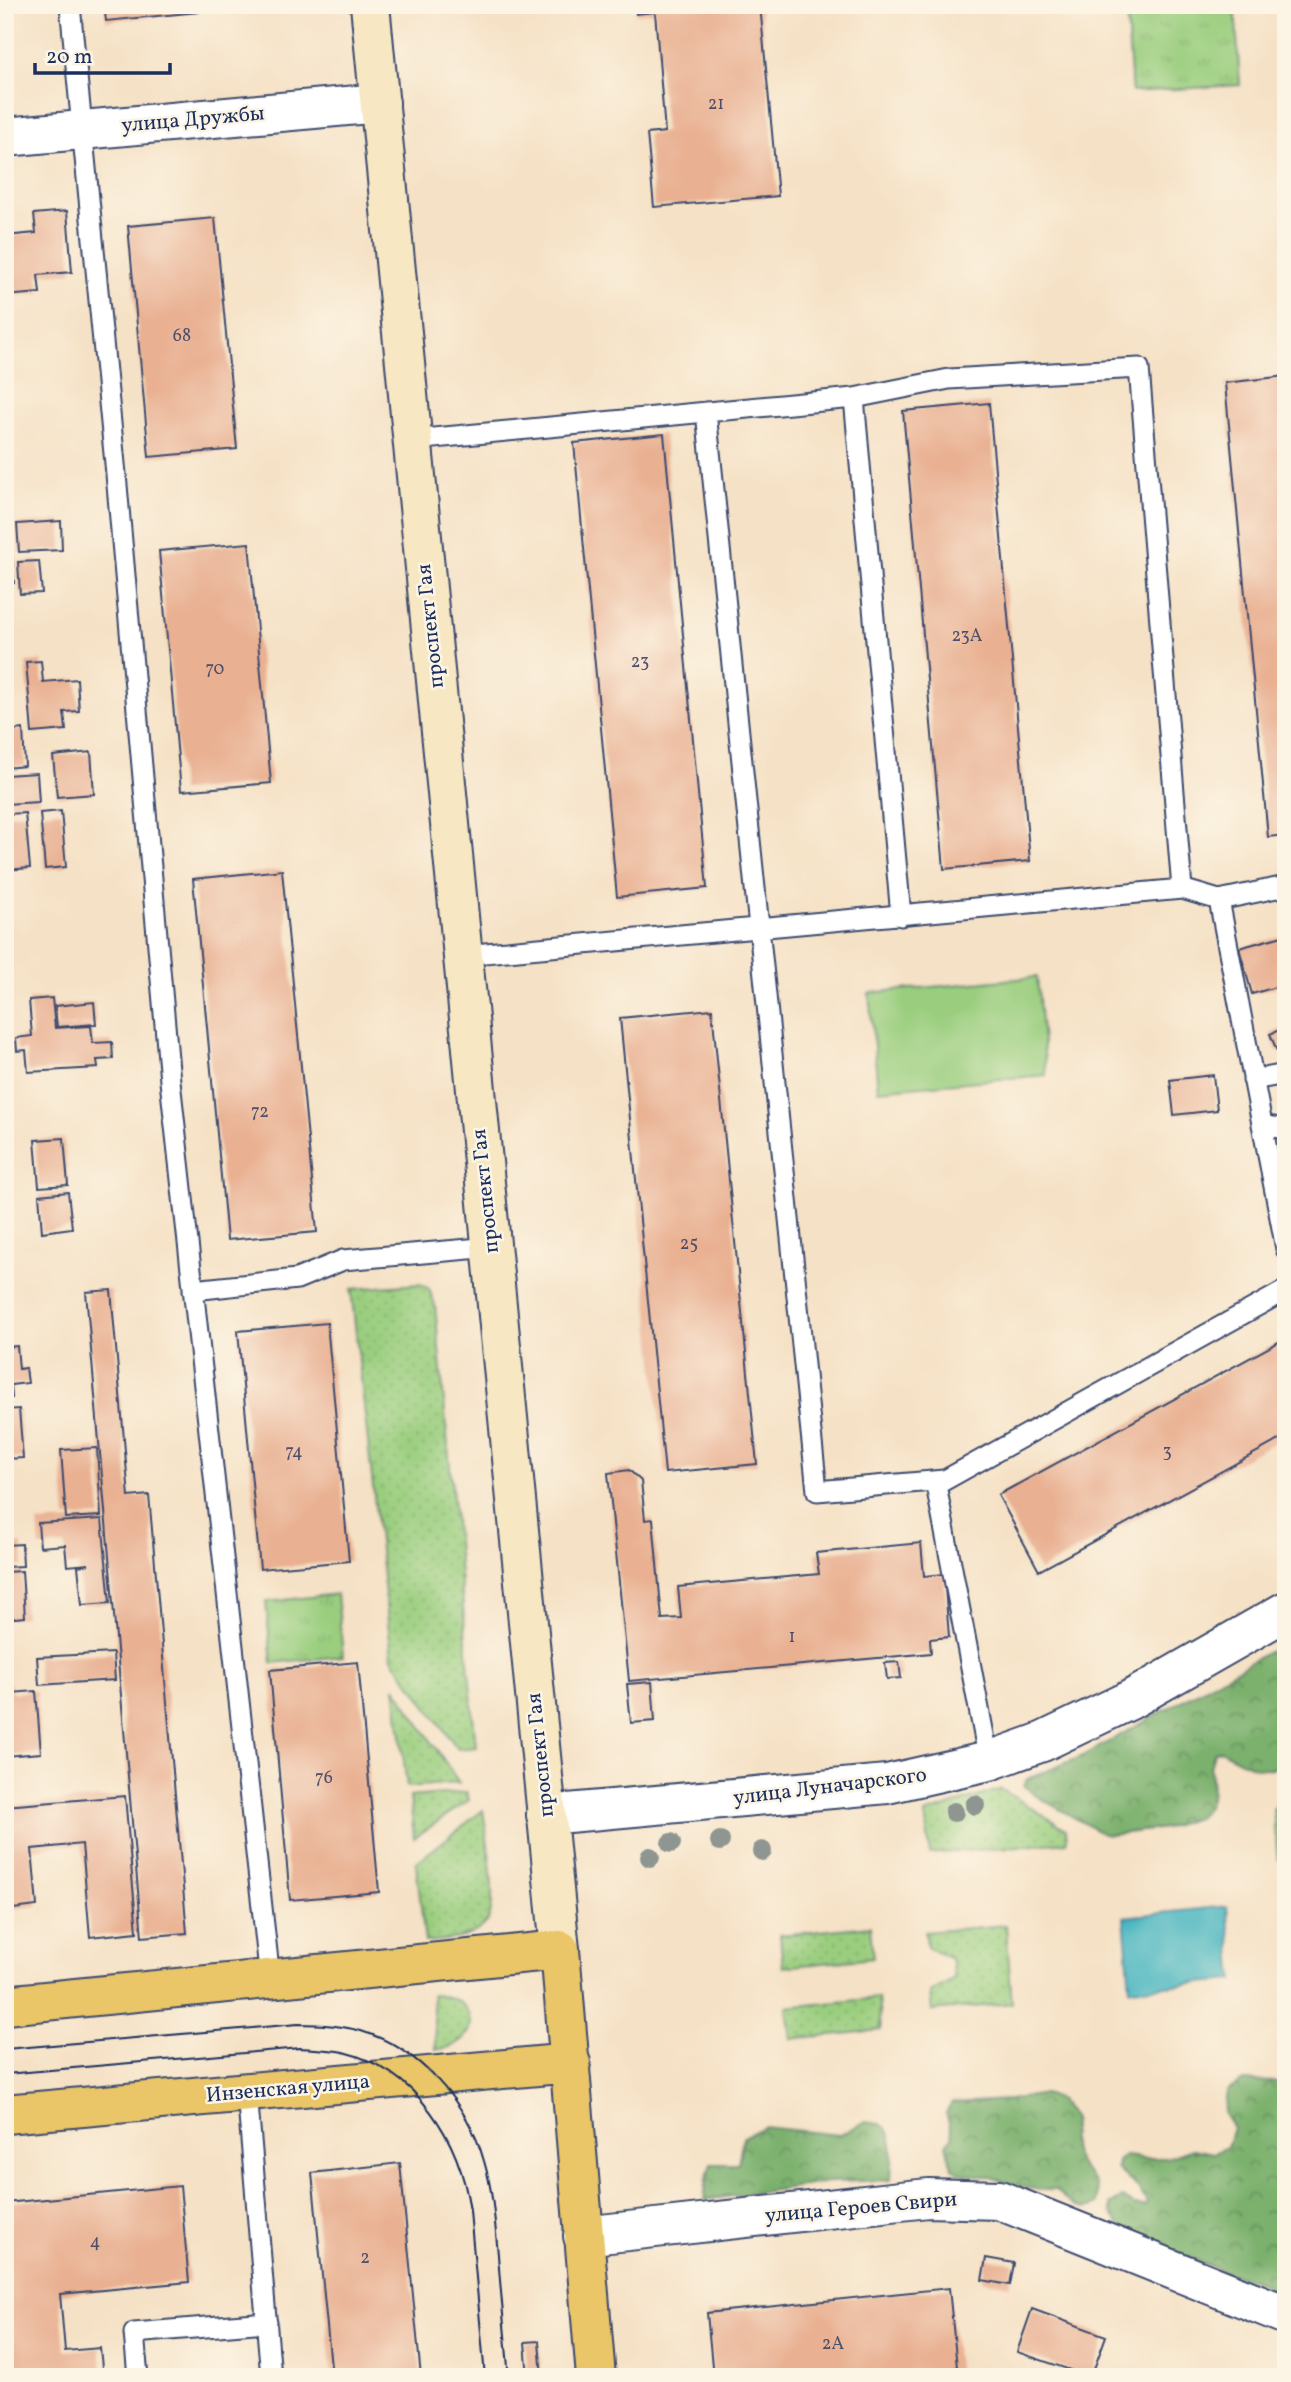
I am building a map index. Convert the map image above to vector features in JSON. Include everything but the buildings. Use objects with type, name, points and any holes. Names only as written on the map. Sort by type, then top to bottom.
[{"type":"main road","name":"проспект Гая","points":[[370,5],[560,1950],[596,2377]]},
{"type":"main road","points":[[5,2005],[560,1950]]},
{"type":"main road","name":"Инзенская улица","points":[[5,2114],[570,2063]]},
{"type":"street","name":"улица Дружбы","points":[[5,137],[380,103]]},
{"type":"street","name":"улица Луначарского","points":[[547,1815],[887,1784],[989,1761],[1042,1742],[1129,1700],[1286,1611]]},
{"type":"street","name":"улица Героев Свири","points":[[583,2236],[928,2198],[999,2200],[1286,2315]]},
{"type":"lane","points":[[70,5],[170,1081],[270,1979]]},
{"type":"lane","points":[[413,440],[854,398],[949,379],[1139,368],[1182,888]]},
{"type":"lane","points":[[854,398],[901,916]]},
{"type":"lane","points":[[706,412],[817,1491],[944,1480]]},
{"type":"lane","points":[[463,955],[1182,888],[1219,900],[1286,886]]},
{"type":"lane","points":[[1219,900],[1286,1249]]},
{"type":"lane","points":[[1253,1080],[1286,1074]]},
{"type":"lane","points":[[1262,1125],[1286,1129]]},
{"type":"lane","points":[[194,1290],[297,1279],[344,1260],[492,1247]]},
{"type":"lane","points":[[989,1761],[936,1485],[1286,1290]]},
{"type":"lane","points":[[247,2092],[271,2377]]},
{"type":"lane","points":[[138,2377],[134,2333],[267,2322]]},
{"type":"green space","points":[[1126,5],[1235,5],[1240,85],[1132,92]]},
{"type":"green space","points":[[1037,977],[1046,1075],[878,1090],[869,993]]},
{"type":"green space","points":[[420,1284],[429,1289],[435,1305],[476,1747],[458,1749],[392,1658],[351,1289]]},
{"type":"green space","points":[[337,1594],[343,1656],[272,1663],[266,1602]]},
{"type":"green space","points":[[1286,1642],[1286,1762],[1270,1768],[1261,1768],[1220,1750],[1214,1752],[1210,1768],[1212,1791],[1208,1805],[1199,1817],[1166,1828],[1103,1834],[1033,1794],[1024,1785],[1027,1779],[1083,1756]]},
{"type":"green space","points":[[395,1687],[459,1783],[407,1787]]},
{"type":"green space","points":[[1001,1789],[1066,1829],[1067,1842],[930,1854],[925,1814]]},
{"type":"green space","points":[[1286,1791],[1286,1858],[1278,1859],[1273,1810]]},
{"type":"green space","points":[[467,1792],[469,1800],[414,1838],[410,1797]]},
{"type":"green space","points":[[483,1810],[491,1869],[490,1915],[486,1923],[473,1933],[458,1938],[425,1942],[416,1863]]},
{"type":"green space","points":[[1006,1925],[1012,2003],[932,2011],[930,1993],[954,1979],[951,1959],[927,1947],[925,1932]]},
{"type":"green space","points":[[870,1926],[873,1958],[783,1967],[780,1935]]},
{"type":"green space","points":[[432,1995],[448,1997],[460,2003],[471,2020],[470,2030],[464,2039],[452,2046],[436,2050]]},
{"type":"green space","points":[[878,1998],[881,2030],[791,2039],[787,2007]]},
{"type":"green space","points":[[1243,2081],[1277,2082],[1286,2085],[1286,2299],[1257,2281],[1227,2273],[1124,2231],[1111,2213],[1111,2204],[1122,2198],[1134,2205],[1145,2206],[1147,2202],[1137,2187],[1117,2169],[1118,2161],[1125,2156],[1167,2158],[1192,2149],[1214,2153],[1227,2147],[1233,2128],[1224,2114],[1227,2091]]},
{"type":"green space","points":[[1044,2094],[1058,2099],[1074,2119],[1074,2154],[1096,2186],[1097,2204],[1091,2207],[1075,2206],[1056,2190],[1029,2188],[990,2177],[966,2174],[952,2168],[946,2144],[953,2136],[946,2113],[952,2103],[1009,2100]]},
{"type":"green space","points":[[864,2122],[882,2125],[890,2135],[893,2150],[891,2180],[830,2182],[704,2200],[711,2164],[738,2164],[743,2137],[764,2127],[840,2135]]},
{"type":"water","points":[[1227,1906],[1234,1980],[1130,1989],[1124,1917]]},
{"type":"tram line","points":[[5,2049],[298,2024],[353,2029],[382,2039],[402,2050],[421,2064],[453,2099],[466,2119],[484,2161],[495,2219],[509,2377]]},
{"type":"tram line","points":[[5,2074],[300,2048],[343,2052],[369,2061],[393,2074],[413,2091],[445,2134],[465,2185],[470,2211],[485,2377]]}]
